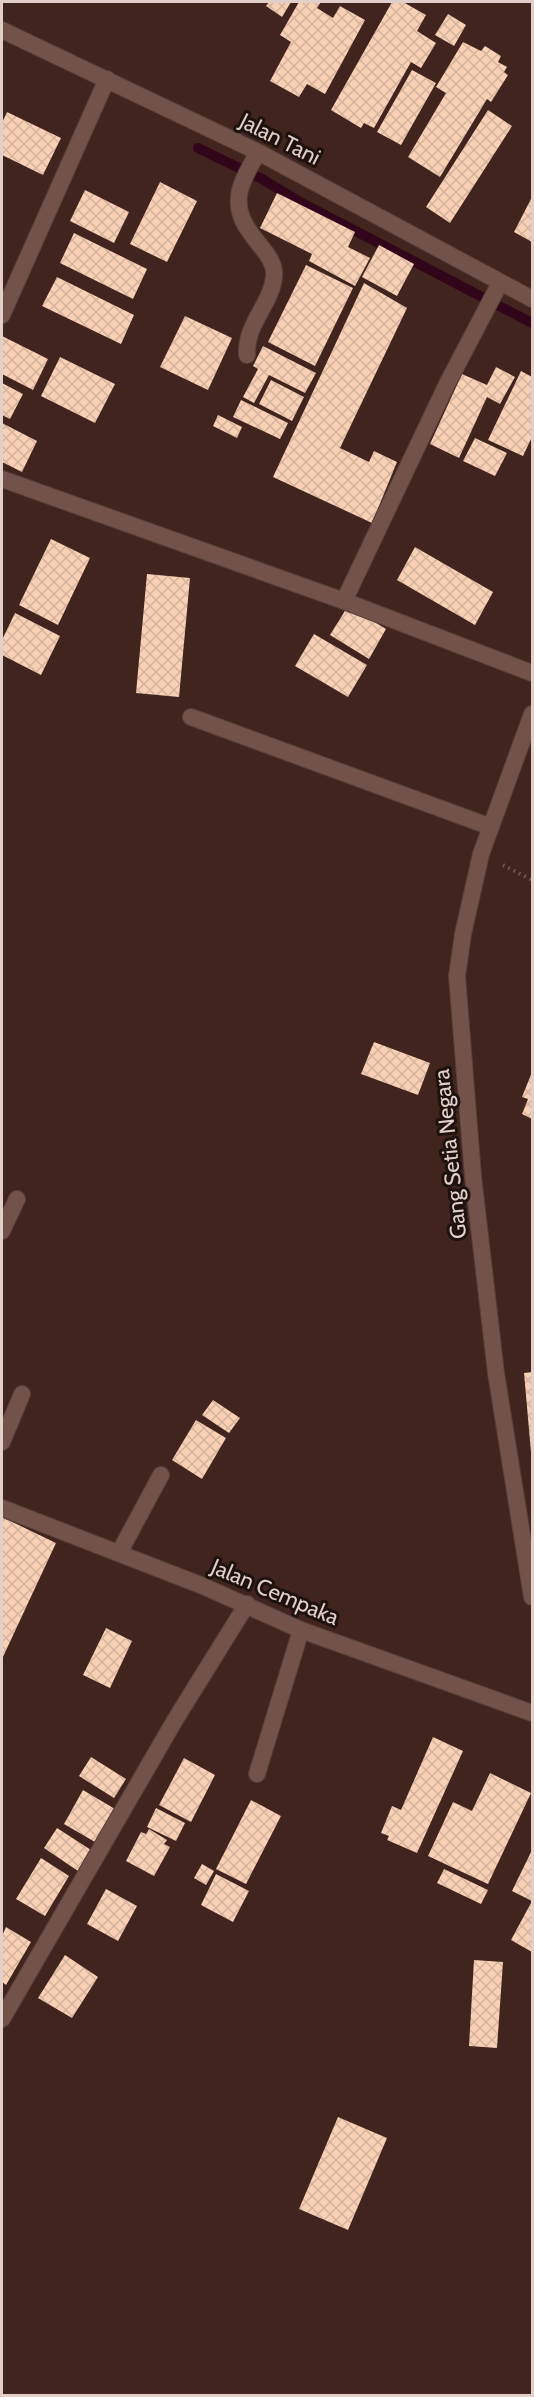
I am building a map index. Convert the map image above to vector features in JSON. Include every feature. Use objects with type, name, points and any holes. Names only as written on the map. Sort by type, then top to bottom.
[{"type":"street","name":"Jalan Tani","points":[[2,30],[107,80],[497,289],[532,299]]},
{"type":"street","points":[[2,315],[107,80]]},
{"type":"street","points":[[247,355],[246,342],[274,279],[271,261],[243,224],[239,203],[240,186],[255,158]]},
{"type":"street","points":[[344,601],[477,325],[497,289]]},
{"type":"street","points":[[2,480],[344,601],[532,673]]},
{"type":"street","name":"Gang Setia Negara","points":[[532,714],[481,854],[456,975],[496,1373],[532,1597]]},
{"type":"street","points":[[192,717],[491,827]]},
{"type":"street","points":[[2,1231],[17,1199]]},
{"type":"street","points":[[2,1442],[22,1394]]},
{"type":"street","points":[[121,1547],[161,1475]]},
{"type":"street","name":"Jalan Cempaka","points":[[2,1508],[121,1547],[301,1630],[532,1713]]},
{"type":"street","points":[[2,2019],[175,1720],[247,1604]]},
{"type":"street","points":[[257,1774],[301,1630]]},
{"type":"building","points":[[269,2],[291,2],[282,17],[266,6]]},
{"type":"building","points":[[299,2],[321,2],[317,8],[333,18],[340,6],[365,20],[325,94],[307,84],[299,97],[270,81],[291,42],[280,35]]},
{"type":"building","points":[[392,2],[403,2],[426,15],[417,31],[436,43],[421,68],[411,62],[374,128],[364,123],[361,128],[331,110]]},
{"type":"building","points":[[448,14],[466,25],[454,46],[435,35]]},
{"type":"building","points":[[463,42],[481,51],[485,46],[501,56],[498,62],[507,67],[504,72],[508,75],[491,102],[487,99],[440,177],[408,157],[446,93],[436,87]]},
{"type":"building","points":[[412,70],[436,83],[401,145],[377,132]]},
{"type":"building","points":[[488,110],[512,126],[450,223],[426,207]]},
{"type":"building","points":[[7,112],[61,138],[43,175],[2,155],[2,123]]},
{"type":"building","points":[[160,182],[197,201],[167,262],[130,244]]},
{"type":"building","points":[[85,190],[129,212],[114,243],[70,221]]},
{"type":"building","points":[[277,193],[355,232],[348,247],[370,258],[355,286],[309,261],[312,254],[260,228]]},
{"type":"building","points":[[532,197],[532,242],[514,232]]},
{"type":"building","points":[[74,233],[147,269],[133,299],[60,263]]},
{"type":"building","points":[[379,245],[414,264],[397,296],[362,277]]},
{"type":"building","points":[[306,265],[353,288],[315,366],[268,342]]},
{"type":"building","points":[[57,277],[134,315],[121,344],[42,306]]},
{"type":"building","points":[[364,283],[407,308],[340,448],[369,462],[374,451],[397,462],[372,523],[273,477]]},
{"type":"building","points":[[185,316],[232,338],[208,390],[160,367]]},
{"type":"building","points":[[2,336],[48,359],[33,390],[2,374]]},
{"type":"building","points":[[263,346],[316,373],[305,393],[269,375],[254,403],[243,397],[258,369],[253,366]]},
{"type":"building","points":[[60,357],[115,384],[95,423],[41,396]]},
{"type":"building","points":[[496,367],[515,377],[500,404],[487,397],[459,458],[430,444],[462,374],[487,385]]},
{"type":"building","points":[[521,371],[532,377],[532,437],[523,456],[488,440]]},
{"type":"building","points":[[271,380],[304,397],[292,421],[259,404]]},
{"type":"building","points":[[2,383],[23,394],[10,419],[2,415]]},
{"type":"building","points":[[241,400],[288,423],[280,439],[233,417]]},
{"type":"building","points":[[218,415],[242,427],[237,438],[213,426]]},
{"type":"building","points":[[2,423],[37,441],[22,472],[2,462]]},
{"type":"building","points":[[475,438],[507,453],[495,476],[463,461]]},
{"type":"building","points":[[51,539],[90,558],[58,625],[19,605]]},
{"type":"building","points":[[415,547],[493,592],[475,625],[397,580]]},
{"type":"building","points":[[147,574],[190,578],[179,697],[136,693]]},
{"type":"building","points":[[348,606],[386,629],[369,659],[330,635]]},
{"type":"building","points":[[15,613],[60,636],[41,675],[2,655],[2,640]]},
{"type":"building","points":[[314,634],[367,665],[348,697],[295,666]]},
{"type":"building","points":[[374,1042],[430,1063],[418,1095],[361,1074]]},
{"type":"building","points":[[532,1072],[532,1119],[522,1114],[528,1099],[522,1097]]},
{"type":"building","points":[[532,1372],[532,1452],[531,1452],[524,1373]]},
{"type":"building","points":[[213,1400],[240,1418],[229,1433],[202,1415]]},
{"type":"building","points":[[196,1420],[226,1438],[202,1479],[172,1460]]},
{"type":"building","points":[[2,1517],[56,1543],[2,1659]]},
{"type":"building","points":[[106,1628],[132,1641],[110,1688],[83,1675]]},
{"type":"building","points":[[433,1737],[463,1751],[417,1853],[387,1840],[389,1836],[381,1833],[392,1806],[401,1810]]},
{"type":"building","points":[[91,1757],[126,1779],[114,1798],[79,1776]]},
{"type":"building","points":[[184,1758],[215,1775],[191,1822],[159,1805]]},
{"type":"building","points":[[490,1773],[531,1793],[488,1884],[428,1856],[453,1802],[472,1811]]},
{"type":"building","points":[[83,1790],[115,1809],[95,1842],[64,1824]]},
{"type":"building","points":[[251,1800],[281,1816],[246,1884],[216,1869]]},
{"type":"building","points":[[156,1808],[185,1823],[176,1841],[147,1827]]},
{"type":"building","points":[[57,1828],[91,1850],[78,1871],[44,1848]]},
{"type":"building","points":[[149,1829],[167,1840],[164,1844],[170,1847],[154,1876],[126,1861],[141,1832],[146,1834]]},
{"type":"building","points":[[532,1850],[532,1901],[512,1891]]},
{"type":"building","points":[[41,1858],[69,1876],[45,1916],[16,1899]]},
{"type":"building","points":[[202,1864],[214,1871],[206,1885],[194,1878]]},
{"type":"building","points":[[444,1869],[488,1890],[481,1904],[437,1883]]},
{"type":"building","points":[[216,1874],[249,1891],[233,1922],[201,1905]]},
{"type":"building","points":[[106,1889],[137,1906],[118,1941],[87,1924]]},
{"type":"building","points":[[532,1901],[532,1952],[511,1940]]},
{"type":"building","points":[[6,1927],[31,1942],[6,1985],[2,1982],[2,1936]]},
{"type":"building","points":[[65,1955],[98,1977],[72,2018],[38,1998]]},
{"type":"building","points":[[474,1960],[503,1962],[497,2048],[469,2046]]},
{"type":"building","points":[[338,2117],[387,2138],[348,2230],[299,2209]]},
{"type":"waterway","points":[[198,148],[262,179],[300,202],[532,323]]}]
